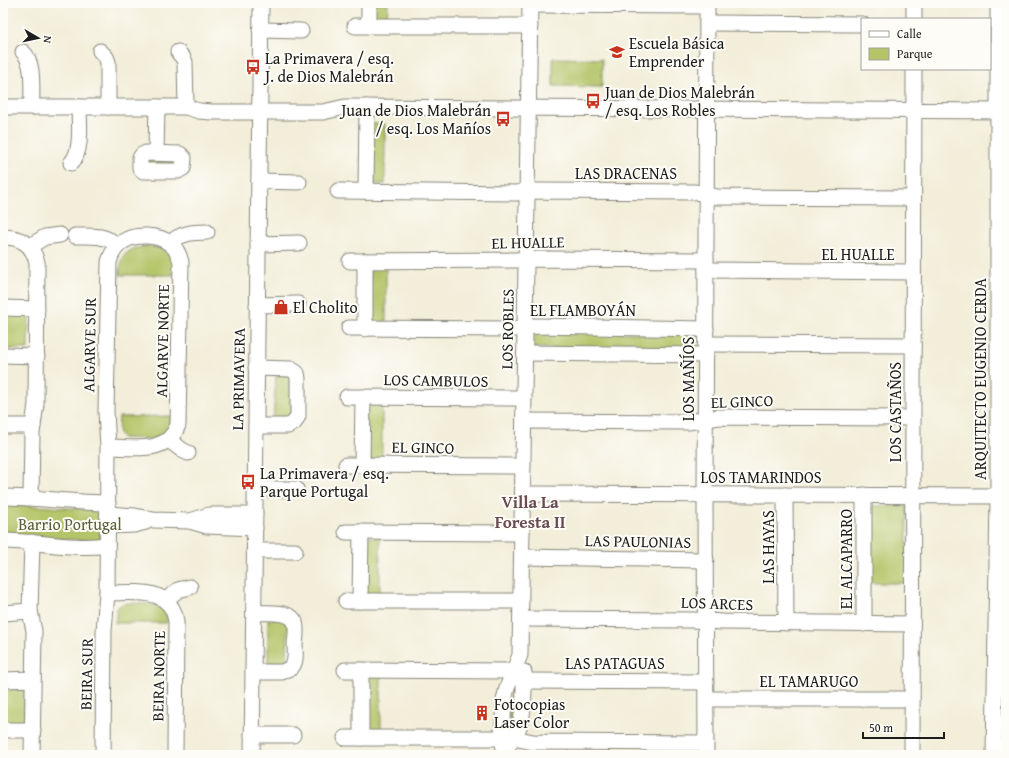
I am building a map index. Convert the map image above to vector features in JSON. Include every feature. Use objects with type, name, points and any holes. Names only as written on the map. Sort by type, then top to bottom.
[{"type":"street","name":"LA PRIMAVERA","points":[[252,755],[261,3]]},
{"type":"street","points":[[369,3],[362,26],[530,26]]},
{"type":"street","points":[[914,3],[914,18]]},
{"type":"street","name":"ARQUITECTO EUGENIO CERDA","points":[[994,755],[1000,732],[1001,658],[1002,25],[998,3]]},
{"type":"street","points":[[530,4],[707,4]]},
{"type":"street","name":"LOS ROBLES","points":[[506,745],[517,732],[521,718],[519,676],[524,672],[520,656],[530,4]]},
{"type":"street","name":"LOS MAÑÍOS","points":[[706,749],[707,4]]},
{"type":"street","points":[[707,23],[861,24]]},
{"type":"street","points":[[260,30],[301,31]]},
{"type":"street","points":[[100,51],[106,57],[108,62],[108,107]]},
{"type":"street","points":[[23,52],[28,58],[30,65],[32,107]]},
{"type":"street","points":[[178,52],[185,62],[186,107]]},
{"type":"street","name":"LOS CASTAÑOS","points":[[912,755],[914,70]]},
{"type":"street","points":[[3,107],[186,107],[205,112],[259,107],[323,112],[345,107],[1002,110]]},
{"type":"street","points":[[71,163],[77,156],[79,148],[79,107]]},
{"type":"street","points":[[156,153],[157,107]]},
{"type":"street","points":[[366,191],[367,108]]},
{"type":"street","points":[[259,181],[299,182]]},
{"type":"street","name":"LAS DRACENAS","points":[[338,191],[515,193],[537,191],[695,192],[718,197],[914,198]]},
{"type":"street","points":[[75,236],[105,238],[114,242],[117,246],[125,240],[137,236],[159,238],[170,243],[182,234],[207,232]]},
{"type":"street","points":[[30,246],[45,236],[60,235]]},
{"type":"street","points":[[3,237],[16,238],[26,243],[36,255],[38,262],[36,404],[33,426],[31,498]]},
{"type":"street","name":"ALGARVE NORTE","points":[[169,440],[176,431],[179,419],[181,268],[178,254],[170,243]]},
{"type":"street","points":[[258,244],[299,243]]},
{"type":"street","name":"ALGARVE SUR","points":[[108,514],[108,446],[106,412],[109,268],[110,256],[117,246]]},
{"type":"street","name":"EL HUALLE","points":[[350,261],[526,260],[913,272]]},
{"type":"street","points":[[365,261],[365,329]]},
{"type":"street","points":[[257,305],[298,304]]},
{"type":"street","points":[[3,308],[37,309]]},
{"type":"street","name":"EL FLAMBOYÁN","points":[[349,328],[514,329],[534,326],[706,343]]},
{"type":"street","name":"EL FLAMBOYÁN","points":[[525,353],[706,343],[913,345]]},
{"type":"street","points":[[3,354],[37,356]]},
{"type":"street","points":[[256,368],[291,369],[297,373],[298,416],[294,423],[288,426],[256,426]]},
{"type":"street","name":"LOS CAMBULOS","points":[[347,396],[524,398]]},
{"type":"street","points":[[362,465],[363,397]]},
{"type":"street","name":"EL GINCO","points":[[524,421],[688,422],[719,417],[913,418]]},
{"type":"street","points":[[3,426],[33,426]]},
{"type":"street","points":[[108,446],[154,447],[169,440],[188,453]]},
{"type":"street","name":"EL GINCO","points":[[346,465],[523,466]]},
{"type":"street","points":[[255,489],[296,489]]},
{"type":"street","name":"LOS TAMARINDOS","points":[[523,494],[913,496],[1001,505]]},
{"type":"street","name":"LAS HAYAS","points":[[786,495],[786,623]]},
{"type":"street","name":"EL ALCAPARRO","points":[[864,495],[864,624]]},
{"type":"street","points":[[3,498],[31,498],[76,502],[134,525],[153,520],[190,521],[203,516],[216,514],[255,521]]},
{"type":"street","name":"BEIRA SUR","points":[[103,755],[104,630],[107,593],[108,514]]},
{"type":"street","points":[[346,532],[522,533]]},
{"type":"street","points":[[361,532],[353,601],[521,602]]},
{"type":"street","points":[[3,541],[32,542],[80,547],[107,545]]},
{"type":"street","points":[[32,542],[30,611],[34,631],[32,755]]},
{"type":"street","points":[[254,551],[295,551]]},
{"type":"street","name":"LAS PAULONIAS","points":[[522,558],[706,560]]},
{"type":"street","points":[[107,593],[152,594],[166,600],[178,590],[190,587]]},
{"type":"street","name":"BEIRA NORTE","points":[[166,600],[173,610],[176,622],[175,755]]},
{"type":"street","points":[[3,613],[30,611]]},
{"type":"street","points":[[253,672],[282,672],[291,668],[295,659],[296,628],[292,618],[286,614],[254,613]]},
{"type":"street","name":"LOS ARCES","points":[[521,619],[912,624]]},
{"type":"street","name":"LAS PATAGUAS","points":[[345,670],[706,682]]},
{"type":"street","points":[[360,738],[361,670]]},
{"type":"street","points":[[3,680],[33,679]]},
{"type":"street","name":"EL TAMARUGO","points":[[706,699],[912,700]]},
{"type":"street","points":[[3,730],[33,730]]},
{"type":"street","points":[[252,735],[293,735]]},
{"type":"street","points":[[345,738],[506,745],[524,741],[706,749]]},
{"type":"green space","points":[[373,3],[388,3],[387,23],[373,23]]},
{"type":"green space","points":[[553,58],[602,59],[602,87],[553,86]]},
{"type":"green space","points":[[369,124],[385,124],[385,184],[369,184]]},
{"type":"green space","points":[[145,157],[179,157],[179,168],[145,168]]},
{"type":"green space","points":[[149,246],[162,249],[169,254],[173,262],[173,275],[120,275],[122,261],[127,253],[136,248]]},
{"type":"green space","points":[[370,265],[386,265],[386,325],[369,325]]},
{"type":"green space","points":[[3,311],[29,312],[28,349],[3,349]]},
{"type":"green space","points":[[535,331],[696,334],[697,350],[534,348]]},
{"type":"green space","points":[[276,374],[289,375],[292,377],[293,419],[273,422]]},
{"type":"green space","points":[[366,400],[382,400],[382,460],[366,460]]},
{"type":"green space","points":[[172,416],[168,431],[156,439],[123,438],[119,434],[119,417]]},
{"type":"green space","name":"Barrio Portugal","points":[[3,504],[99,510],[100,540],[3,535]]},
{"type":"green space","points":[[870,506],[907,506],[907,583],[870,583]]},
{"type":"green space","points":[[365,537],[380,537],[380,595],[365,595]]},
{"type":"green space","points":[[122,604],[147,604],[159,607],[167,616],[167,623],[115,623],[117,608]]},
{"type":"green space","points":[[268,619],[277,619],[282,621],[288,627],[287,658],[283,663],[268,663]]},
{"type":"green space","points":[[365,673],[381,673],[381,733],[364,733]]},
{"type":"green space","points":[[516,681],[520,688],[515,725],[506,735],[510,697]]},
{"type":"green space","points":[[24,689],[25,724],[3,724],[3,690]]},
{"type":"place","name":"Escuela Básica Emprender","points":[[617,52]]},
{"type":"place","name":"La Primavera / esq. J. de Dios Malebrán","points":[[253,67]]},
{"type":"place","name":"Juan de Dios Malebrán / esq. Los Robles","points":[[593,101]]},
{"type":"place","name":"Juan de Dios Malebrán / esq. Los Mañíos","points":[[503,119]]},
{"type":"place","name":"El Cholito","points":[[281,307]]},
{"type":"place","name":"La Primavera / esq. Parque Portugal","points":[[248,482]]},
{"type":"place","name":"Fotocopias Laser Color","points":[[482,713]]},
{"type":"district","name":"Villa La Foresta II","points":[[530,511]]}]
